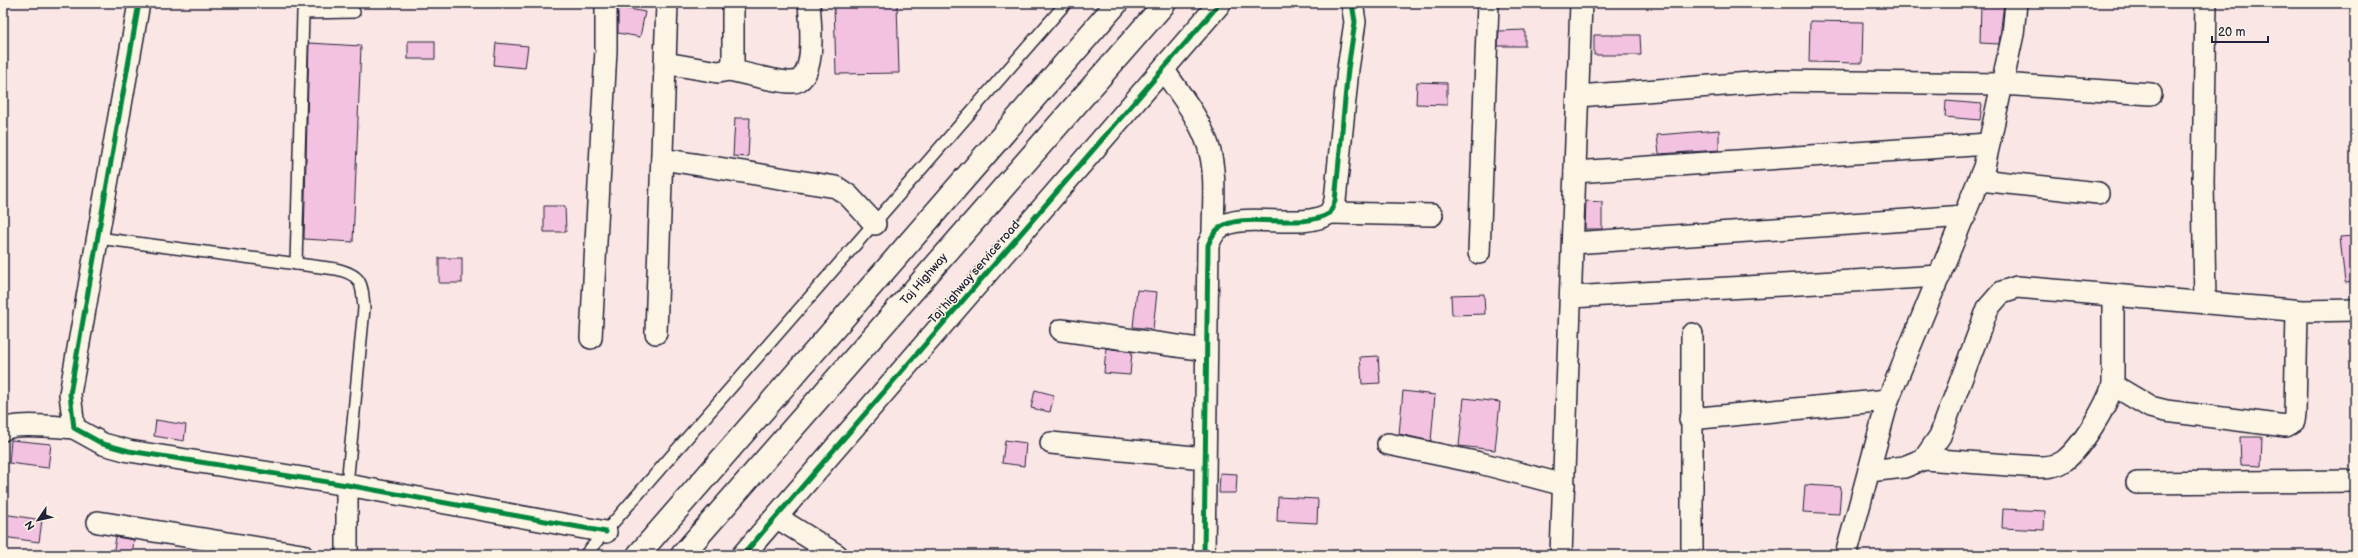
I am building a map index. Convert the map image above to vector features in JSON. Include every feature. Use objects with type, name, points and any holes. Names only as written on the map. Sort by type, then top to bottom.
[{"type":"main road","points":[[638,555],[1118,3]]},
{"type":"main road","name":"Taj Highway","points":[[682,555],[1165,3]]},
{"type":"main road","name":"Taj highway service road","points":[[743,555],[1220,3]]},
{"type":"street","points":[[74,428],[70,394],[139,3]]},
{"type":"street","points":[[591,338],[606,50],[606,3]]},
{"type":"street","points":[[656,333],[667,3]]},
{"type":"street","points":[[728,70],[733,61],[733,3]]},
{"type":"street","points":[[665,63],[718,72],[728,70],[794,82],[804,77],[810,66],[809,3]]},
{"type":"street","points":[[1330,213],[1335,202],[1348,69],[1355,22],[1352,3]]},
{"type":"street","points":[[1478,253],[1488,3]]},
{"type":"street","points":[[1561,555],[1581,3]]},
{"type":"street","points":[[1846,555],[1888,400],[1980,180],[2013,34],[2016,3]]},
{"type":"street","points":[[2205,303],[2203,181],[2206,3]]},
{"type":"street","points":[[1163,69],[1196,118],[1208,145],[1212,165],[1213,234]]},
{"type":"street","points":[[1578,96],[1777,81],[2001,84],[2151,94]]},
{"type":"street","points":[[1575,172],[1988,144]]},
{"type":"street","points":[[662,159],[836,187],[848,195],[875,224]]},
{"type":"street","points":[[1980,180],[2098,193]]},
{"type":"street","points":[[1204,555],[1204,458],[1208,245],[1213,234],[1219,228],[1240,222],[1315,220],[1330,213],[1432,215]]},
{"type":"street","points":[[1573,243],[1965,216]]},
{"type":"street","points":[[1571,297],[1940,276]]},
{"type":"street","points":[[1924,459],[1940,436],[1988,308],[2002,292],[2017,287],[2297,311],[2355,310]]},
{"type":"street","points":[[1869,471],[1904,467],[1924,459],[2037,467],[2050,467],[2063,462],[2075,451],[2110,396],[2113,385],[2113,295]]},
{"type":"street","points":[[2113,385],[2144,404],[2166,411],[2282,426],[2290,425],[2294,420],[2295,414],[2297,311]]},
{"type":"street","points":[[1061,330],[1206,350]]},
{"type":"street","points":[[1692,334],[1690,419],[1692,555]]},
{"type":"street","points":[[1690,419],[1888,400]]},
{"type":"street","points":[[3,430],[7,427],[19,426],[74,428],[104,444],[129,451],[347,485],[606,532]]},
{"type":"street","points":[[1051,443],[1204,458]]},
{"type":"street","points":[[1388,444],[1480,463],[1564,484]]},
{"type":"street","points":[[2137,483],[2355,481]]},
{"type":"street","points":[[347,485],[347,555]]},
{"type":"street","points":[[776,517],[837,555]]},
{"type":"street","points":[[98,522],[302,555]]},
{"type":"lane","points":[[585,555],[1066,3]]},
{"type":"lane","points":[[296,264],[303,13],[354,12]]},
{"type":"lane","points":[[98,238],[296,264],[352,273],[358,278],[363,289],[364,308],[347,485]]},
{"type":"building","points":[[834,3],[897,3],[899,73],[836,74]]},
{"type":"building","points":[[1981,3],[2004,3],[1999,44],[1980,43]]},
{"type":"building","points":[[618,7],[645,12],[640,37],[618,33]]},
{"type":"building","points":[[1810,21],[1863,22],[1862,63],[1809,62]]},
{"type":"building","points":[[1525,30],[1525,46],[1498,46],[1499,31]]},
{"type":"building","points":[[1594,35],[1640,35],[1641,55],[1594,55]]},
{"type":"building","points":[[408,41],[435,41],[435,59],[408,59]]},
{"type":"building","points":[[309,43],[361,46],[353,242],[304,239]]},
{"type":"building","points":[[496,43],[528,46],[525,68],[494,65]]},
{"type":"building","points":[[1417,82],[1447,83],[1447,105],[1416,104]]},
{"type":"building","points":[[1946,101],[1982,104],[1980,120],[1945,117]]},
{"type":"building","points":[[735,118],[750,118],[748,157],[733,156]]},
{"type":"building","points":[[1719,130],[1719,150],[1659,154],[1657,135]]},
{"type":"building","points":[[1586,201],[1602,202],[1602,229],[1585,229]]},
{"type":"building","points":[[544,206],[565,206],[566,232],[544,232]]},
{"type":"building","points":[[2355,236],[2355,282],[2345,283],[2340,237]]},
{"type":"building","points":[[439,258],[462,258],[462,283],[439,283]]},
{"type":"building","points":[[1137,290],[1157,292],[1153,329],[1133,327]]},
{"type":"building","points":[[1484,294],[1485,314],[1452,315],[1451,295]]},
{"type":"building","points":[[1106,348],[1132,352],[1130,375],[1104,373]]},
{"type":"building","points":[[1378,356],[1380,383],[1362,384],[1360,357]]},
{"type":"building","points":[[1035,390],[1054,395],[1050,412],[1031,408]]},
{"type":"building","points":[[1403,391],[1435,395],[1431,441],[1399,434]]},
{"type":"building","points":[[1464,398],[1500,402],[1495,450],[1459,446]]},
{"type":"building","points":[[156,420],[186,425],[184,441],[154,436]]},
{"type":"building","points":[[2240,437],[2262,437],[2261,466],[2241,465]]},
{"type":"building","points":[[11,440],[51,444],[48,468],[9,463]]},
{"type":"building","points":[[1005,440],[1026,443],[1024,466],[1002,463]]},
{"type":"building","points":[[1220,473],[1237,474],[1236,493],[1219,493]]},
{"type":"building","points":[[1805,485],[1841,487],[1839,514],[1803,512]]},
{"type":"building","points":[[1278,497],[1318,499],[1317,523],[1277,521]]},
{"type":"building","points":[[2003,509],[2045,511],[2044,530],[2002,528]]},
{"type":"building","points":[[3,514],[42,520],[39,542],[3,537]]},
{"type":"building","points":[[116,537],[134,540],[132,555],[113,555]]},
{"type":"cycle path","points":[[139,3],[70,394],[74,428],[103,444],[129,451],[347,485],[606,532]]},
{"type":"cycle path","points":[[743,555],[1220,3]]},
{"type":"cycle path","points":[[1204,555],[1208,245],[1216,231],[1229,223],[1256,220],[1304,221],[1318,218],[1330,213],[1335,201],[1348,69],[1355,22],[1352,3]]}]
